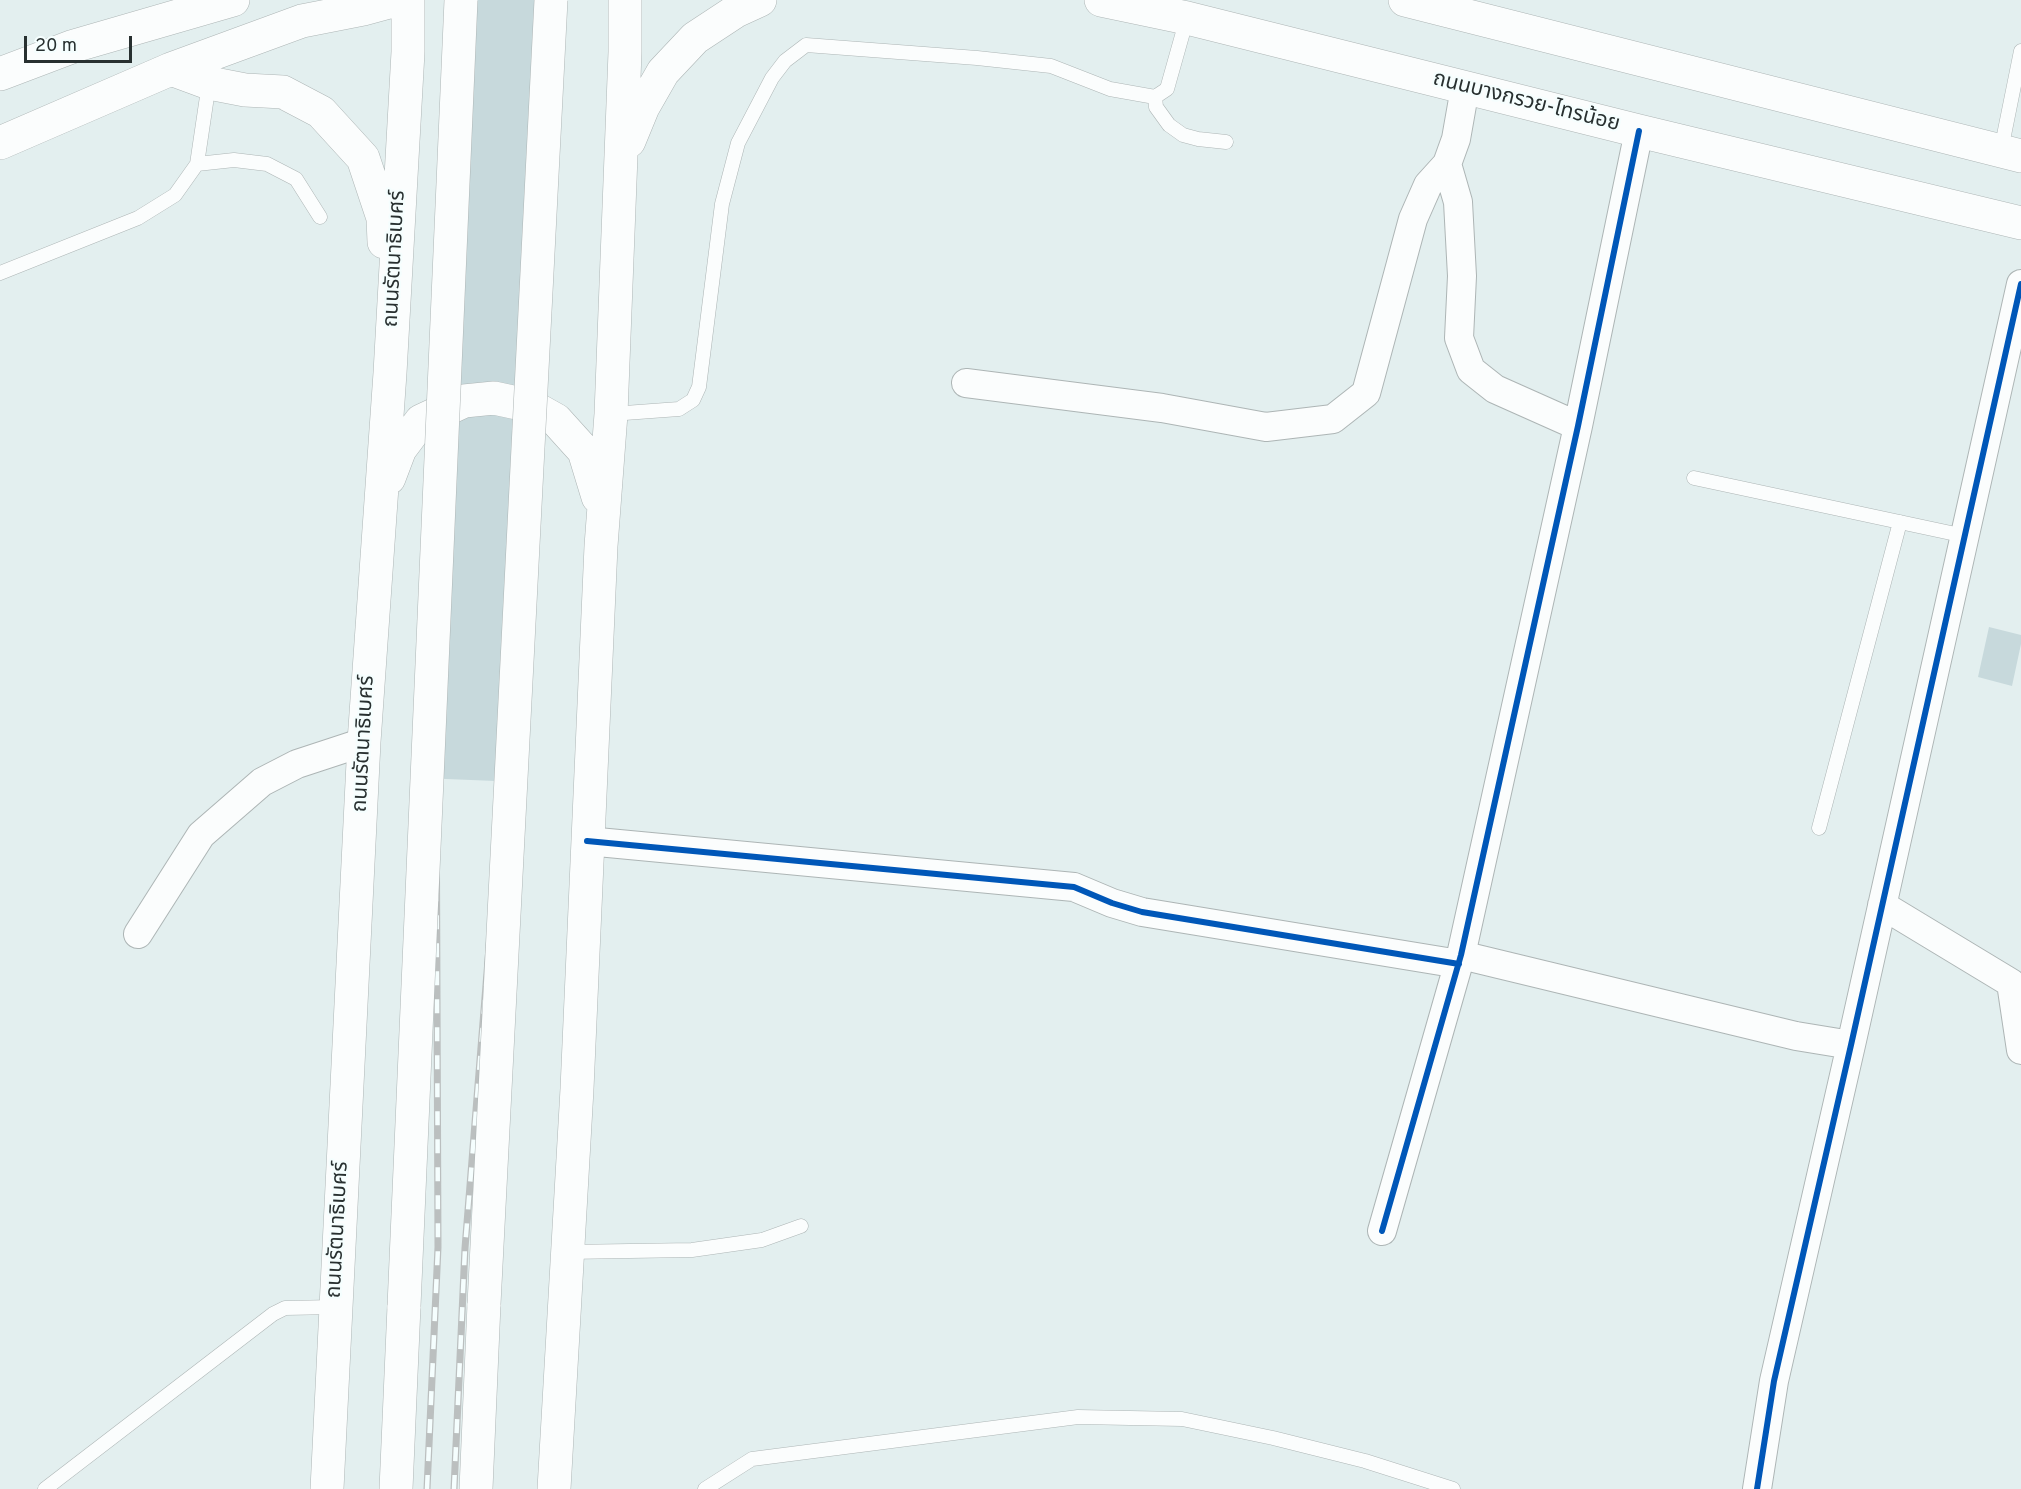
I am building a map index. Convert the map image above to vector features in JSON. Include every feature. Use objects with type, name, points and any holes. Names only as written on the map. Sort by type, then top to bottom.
[{"type":"main road","points":[[0,75],[74,46],[169,0]]},
{"type":"main road","points":[[74,46],[233,0]]},
{"type":"main road","points":[[0,143],[171,69],[302,21],[396,0]]},
{"type":"main road","name":"ถนนรัตนาธิเบศร์","points":[[327,1489],[334,1307],[364,742],[390,373],[408,52],[408,0]]},
{"type":"main road","points":[[396,1489],[461,0]]},
{"type":"main road","points":[[476,1489],[551,0]]},
{"type":"main road","points":[[554,1489],[577,1089],[601,546],[611,414],[625,0]]},
{"type":"main road","points":[[620,165],[643,107],[663,72],[695,38],[736,11],[760,0]]},
{"type":"main road","name":"ถนนบางกรวย-ไทรน้อย","points":[[1101,0],[1187,18],[1639,131],[2021,222]]},
{"type":"main road","points":[[1405,0],[1485,14],[2011,153]]},
{"type":"main road","points":[[171,69],[209,83],[245,90],[283,92],[321,112],[363,158],[383,218],[384,285],[390,373]]},
{"type":"main road","points":[[380,518],[384,490],[400,449],[421,421],[464,401],[494,398],[531,406],[556,420],[584,451],[600,504],[601,546]]},
{"type":"street","points":[[966,383],[1162,408],[1266,427],[1333,419],[1366,393],[1413,219],[1428,185],[1447,164],[1456,139],[1465,88]]},
{"type":"street","points":[[1382,1231],[1460,960],[1578,426],[1639,131]]},
{"type":"street","points":[[1447,164],[1458,202],[1462,276],[1459,338],[1471,370],[1495,389],[1578,426]]},
{"type":"street","points":[[1757,1489],[1774,1381],[2021,284]]},
{"type":"street","points":[[138,934],[201,835],[262,782],[297,764],[364,742]]},
{"type":"street","points":[[587,841],[1074,887],[1112,903],[1142,912],[1460,960],[1796,1036],[1851,1046]]},
{"type":"street","points":[[1882,905],[2016,986],[2021,1050]]},
{"type":"lane","points":[[611,414],[680,409],[693,400],[699,387],[722,204],[738,143],[772,78],[785,61],[806,45],[1051,66],[1110,89],[1155,97],[1167,89],[1187,18]]},
{"type":"lane","points":[[2011,153],[2021,51]]},
{"type":"lane","points":[[0,273],[138,218],[175,195],[197,164],[209,83]]},
{"type":"lane","points":[[1155,97],[1156,107],[1169,125],[1183,135],[1226,142]]},
{"type":"lane","points":[[197,164],[234,160],[267,164],[296,179],[320,217]]},
{"type":"lane","points":[[1694,478],[1965,536]]},
{"type":"lane","points":[[1819,828],[1900,522]]},
{"type":"lane","points":[[567,1252],[692,1250],[762,1240],[801,1226]]},
{"type":"lane","points":[[45,1489],[273,1314],[285,1308],[334,1307]]},
{"type":"lane","points":[[705,1489],[752,1459],[1078,1417],[1182,1419],[1273,1438],[1365,1461],[1453,1489]]},
{"type":"building","points":[[455,0],[556,0],[521,782],[421,778]]},
{"type":"building","points":[[1989,627],[2021,635],[2012,686],[1978,677]]},
{"type":"railway","points":[[427,1489],[438,1247],[436,744],[469,0]]},
{"type":"railway","points":[[454,1489],[465,1248],[505,747],[539,0]]},
{"type":"cycle path","points":[[1382,1231],[1461,955],[1578,426],[1639,131]]},
{"type":"cycle path","points":[[1757,1489],[1774,1381],[2021,284]]},
{"type":"cycle path","points":[[587,841],[1074,887],[1112,903],[1142,912],[1459,964]]}]
